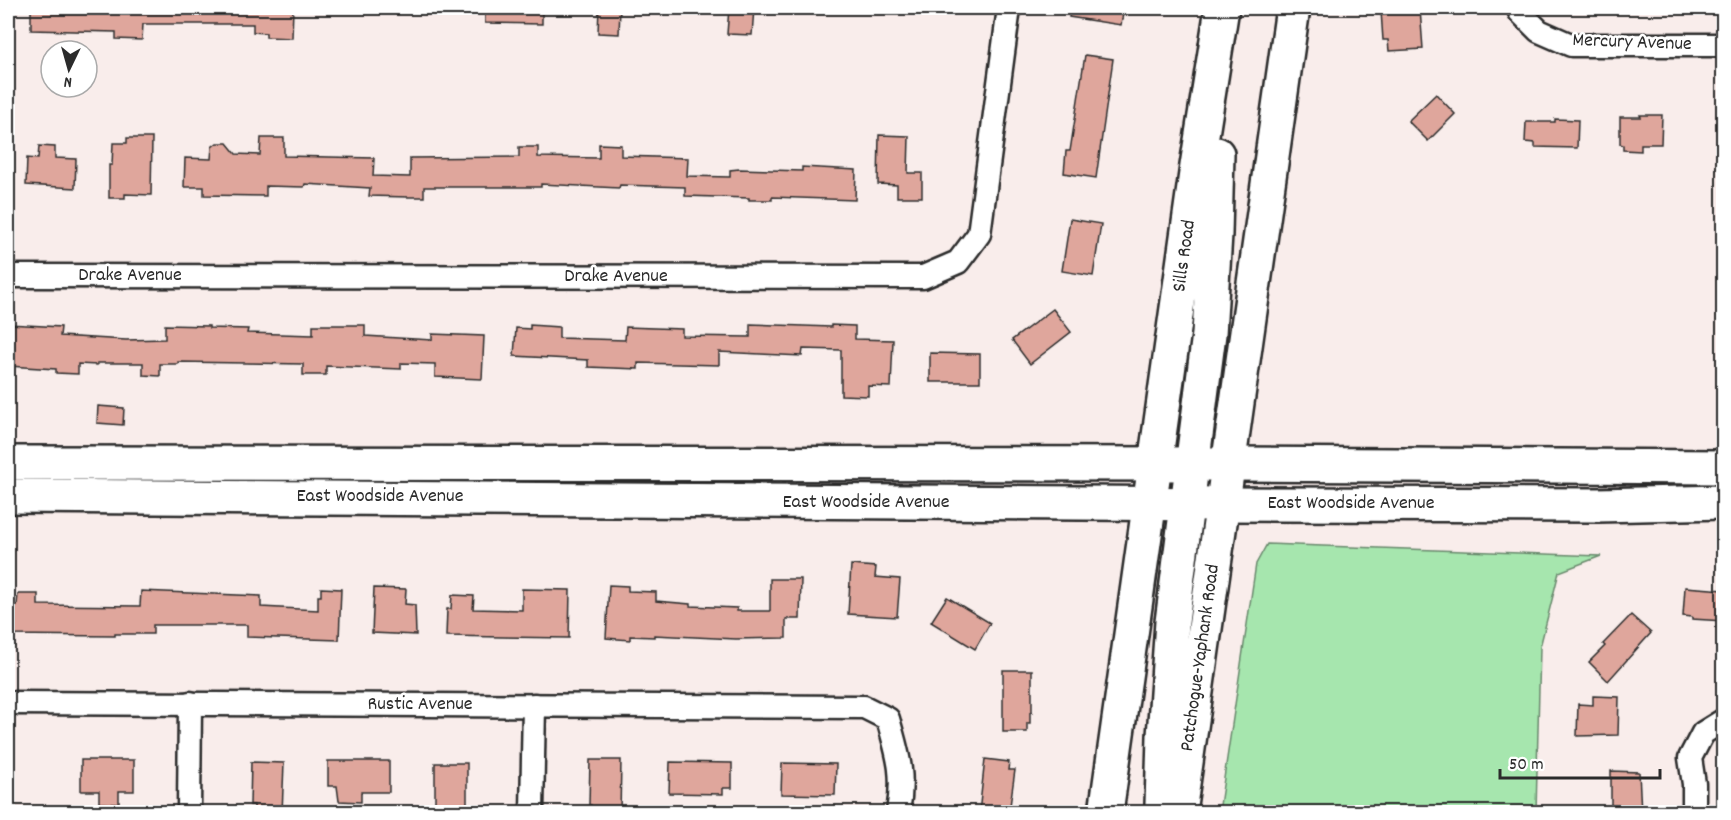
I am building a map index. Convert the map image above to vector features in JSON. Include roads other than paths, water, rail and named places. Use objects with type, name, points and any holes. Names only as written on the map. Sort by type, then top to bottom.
[{"type":"main road","name":"Sills Road","points":[[1150,504],[1222,8]]},
{"type":"main road","points":[[1224,504],[1293,8]]},
{"type":"main road","points":[[1164,813],[1162,802],[1167,679],[1172,622],[1209,334],[1213,281],[1217,173],[1216,45]]},
{"type":"main road","name":"East Woodside Avenue","points":[[8,463],[1229,464],[1724,467]]},
{"type":"main road","name":"East Woodside Avenue","points":[[8,496],[1150,504],[1587,505],[1724,502]]},
{"type":"main road","points":[[1106,813],[1150,504]]},
{"type":"main road","name":"Patchogue-Yaphank Road","points":[[1179,813],[1224,504]]},
{"type":"street","name":"Drake Avenue","points":[[8,276],[923,278],[958,262],[979,234],[1009,8]]},
{"type":"street","name":"Mercury Avenue","points":[[1518,8],[1539,31],[1571,45],[1724,45]]},
{"type":"street","name":"Rustic Avenue","points":[[8,703],[864,707],[888,719],[901,765],[901,794],[898,813]]},
{"type":"street","points":[[189,813],[190,704]]},
{"type":"street","points":[[532,813],[534,705]]},
{"type":"street","points":[[1694,813],[1694,784],[1690,758],[1703,734],[1724,720]]}]
